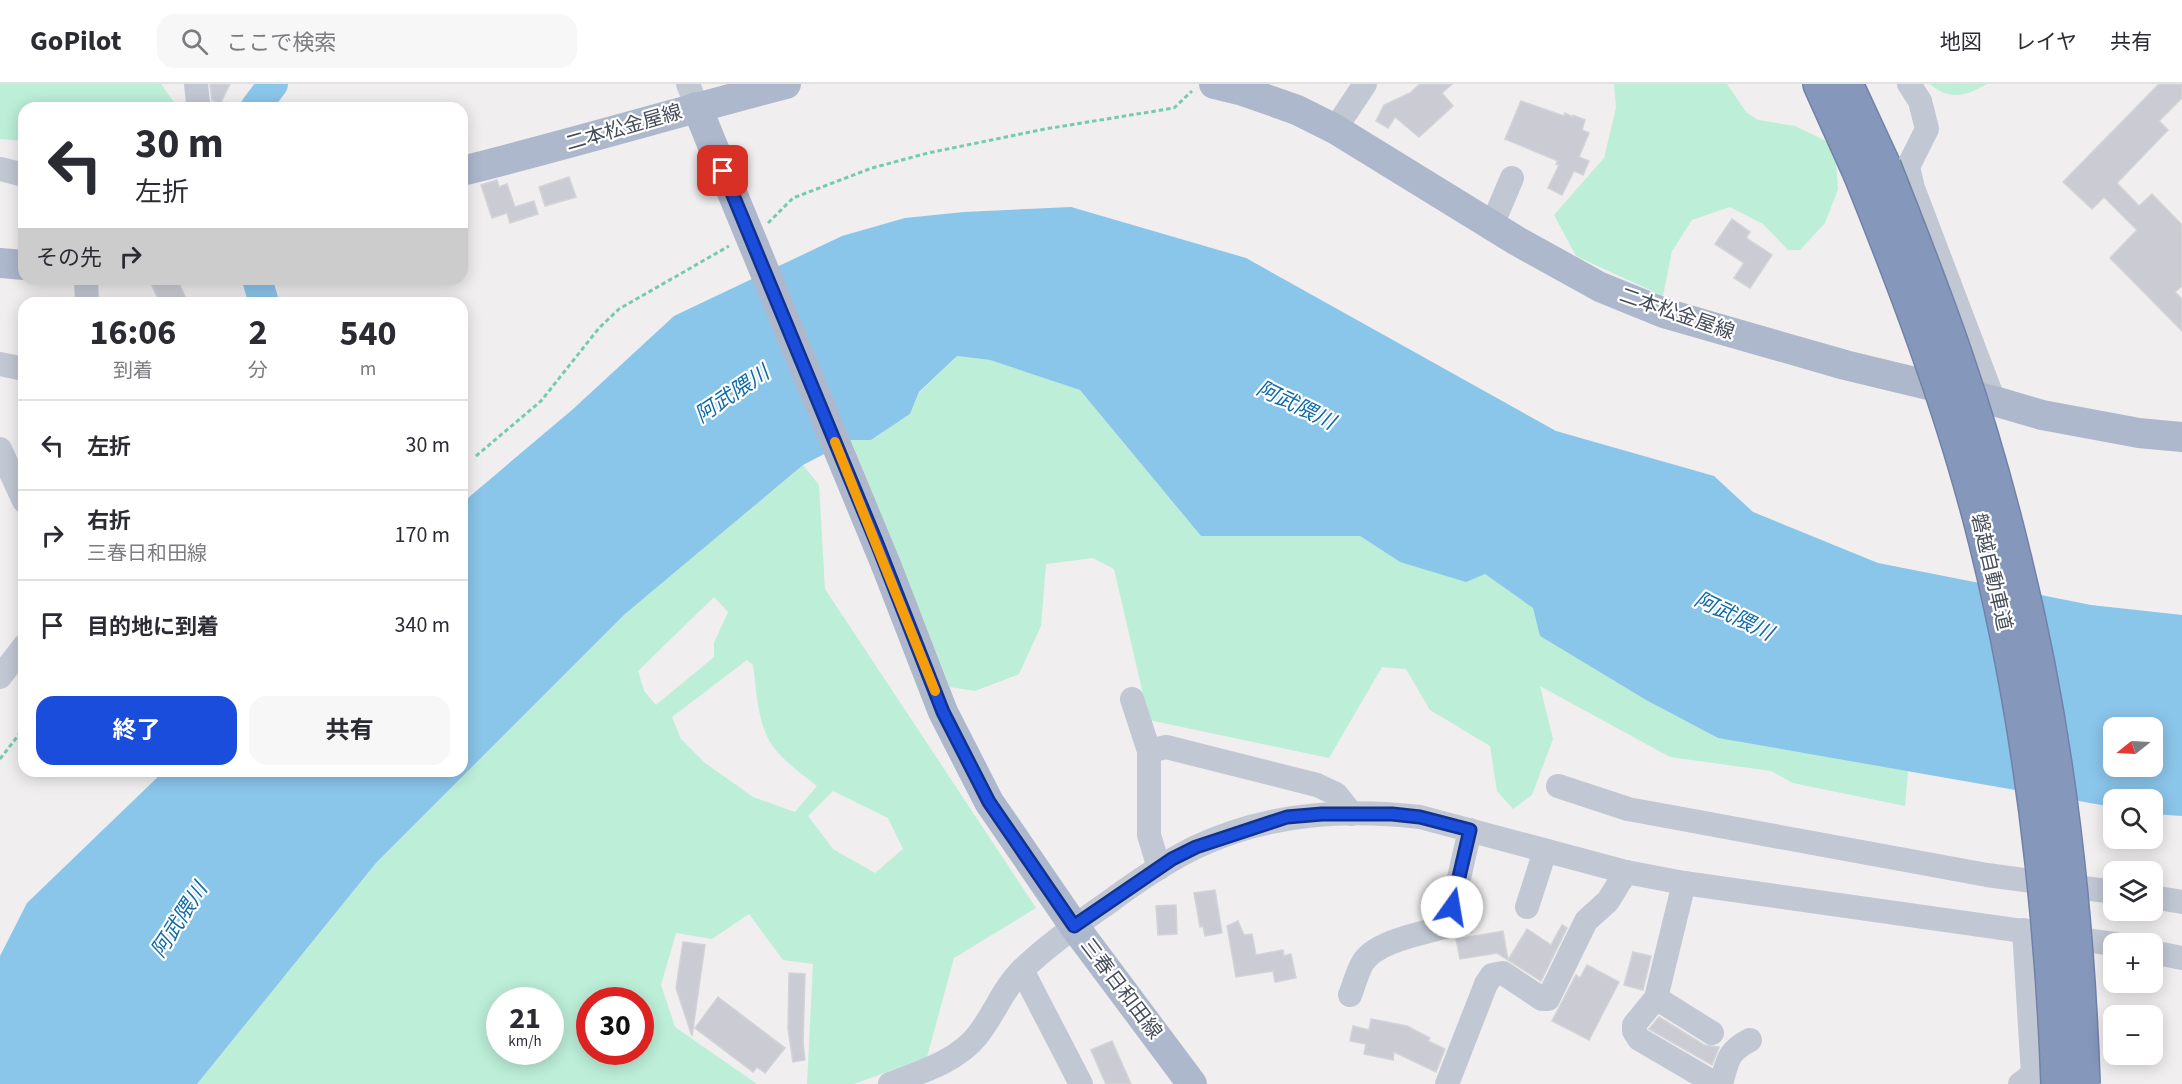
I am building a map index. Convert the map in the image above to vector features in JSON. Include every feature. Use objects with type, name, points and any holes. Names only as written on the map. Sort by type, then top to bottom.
[{"type":"highway","name":"磐越自動車道","points":[[1820,84],[1872,169],[1957,358],[2000,501],[2024,599],[2054,757],[2070,876],[2078,967],[2083,1084]]},
{"type":"highway","name":"磐越自動車道","points":[[1846,84],[1978,515],[2000,603],[2019,697],[2038,819],[2051,953],[2058,1084]]},
{"type":"main road","name":"二本松金屋線","points":[[468,170],[550,149],[692,95],[786,84]]},
{"type":"main road","name":"二本松金屋線","points":[[1214,84],[1243,91],[1297,110],[1335,129],[1492,225],[1600,287],[1664,313],[1845,365],[2042,415],[2139,433],[2182,436]]},
{"type":"main road","name":"三春日和田線","points":[[692,95],[958,744],[989,802],[1074,926],[1192,1084]]},
{"type":"main road","points":[[0,263],[18,265]]},
{"type":"street","points":[[196,84],[199,102]]},
{"type":"street","points":[[1335,129],[1365,84]]},
{"type":"street","points":[[1909,84],[1920,100],[1927,129],[1908,168],[1913,188],[1994,401]]},
{"type":"street","points":[[0,169],[18,174]]},
{"type":"street","points":[[1492,225],[1512,178]]},
{"type":"street","points":[[0,364],[18,368]]},
{"type":"street","points":[[0,449],[18,488]]},
{"type":"street","points":[[0,677],[18,654]]},
{"type":"street","points":[[1132,699],[1149,751],[1149,835],[1159,868]]},
{"type":"street","points":[[1149,751],[1166,747],[1317,785],[1336,794],[1352,814]]},
{"type":"street","points":[[1558,786],[1640,812],[1987,875],[2103,891]]},
{"type":"street","points":[[890,1084],[944,1062],[961,1050],[977,1037],[1022,970],[1074,926],[1159,868],[1215,839],[1287,817],[1322,814],[1392,814],[1420,817],[1626,872],[1684,883],[2103,942]]},
{"type":"street","points":[[1350,995],[1363,962],[1371,953],[1393,943],[1448,926],[1470,830]]},
{"type":"street","points":[[1527,908],[1545,850]]},
{"type":"street","points":[[1447,1084],[1486,984],[1492,975],[1503,973],[1542,999],[1548,999],[1586,921],[1608,901],[1626,872]]},
{"type":"street","points":[[1684,883],[1656,999],[1634,1025],[1634,1031],[1639,1038],[1716,1084]]},
{"type":"street","points":[[2163,899],[2182,902]]},
{"type":"street","points":[[2020,1084],[2033,1074],[2024,930]]},
{"type":"street","points":[[2163,954],[2182,958]]},
{"type":"street","points":[[1022,970],[1082,1084]]},
{"type":"street","points":[[1656,999],[1712,1033]]},
{"type":"street","points":[[1721,1084],[1730,1053],[1750,1040]]},
{"type":"path","points":[[764,226],[772,221],[793,198],[872,168],[928,153],[1045,129],[1174,108],[1200,84]]},
{"type":"path","points":[[476,456],[541,402],[598,328],[619,309],[738,241]]},
{"type":"path","points":[[0,759],[18,736]]},
{"type":"green space","points":[[0,84],[161,84],[174,102],[18,102],[18,140],[0,139]]},
{"type":"green space","points":[[1614,84],[1727,84],[1746,112],[1758,120],[1795,126],[1828,142],[1835,152],[1838,189],[1825,223],[1800,250],[1788,250],[1763,224],[1730,207],[1692,220],[1672,251],[1663,296],[1576,256],[1554,215],[1604,158],[1616,108]]},
{"type":"green space","points":[[1930,84],[1987,84],[1965,94],[1951,95]]},
{"type":"green space","points":[[957,356],[990,360],[1080,390],[1201,536],[1360,536],[1400,562],[1485,574],[1533,608],[1540,636],[1646,700],[1718,738],[1908,771],[1905,806],[1793,783],[1771,771],[1670,757],[1540,686],[1553,739],[1532,795],[1513,809],[1497,791],[1490,746],[1430,710],[1406,669],[1382,667],[1329,758],[1149,720],[1114,569],[1093,558],[1046,564],[1041,626],[1019,674],[975,691],[950,687],[851,440],[871,440],[910,414],[919,393]]},
{"type":"green space","points":[[803,465],[819,485],[825,589],[1036,908],[954,958],[927,1057],[854,1084],[807,1084],[813,964],[783,960],[749,914],[712,939],[676,933],[661,985],[675,1027],[757,1084],[197,1084],[376,863],[462,777],[468,777],[468,771],[625,614]],"holes":[[[714,597],[728,612],[714,643],[714,657],[656,705],[644,691],[638,671]],[[747,660],[753,665],[761,719],[768,739],[784,759],[817,786],[795,812],[753,797],[705,763],[681,739],[672,717]],[[833,791],[888,818],[903,849],[875,873],[833,849],[808,816]]]},
{"type":"water","name":"阿武隈川","points":[[1071,207],[1246,258],[1556,431],[1714,476],[1753,512],[1878,563],[2091,605],[2182,615],[2182,816],[2163,815],[2163,789],[2103,789],[2103,805],[1718,738],[1646,700],[1540,636],[1533,608],[1485,574],[1466,582],[1400,562],[1360,536],[1201,536],[1080,390],[990,360],[957,356],[919,392],[910,414],[871,440],[851,440],[803,465],[625,614],[468,771],[468,498],[572,410],[674,316],[842,236],[905,218],[964,212]]},
{"type":"water","name":"阿武隈川","points":[[158,777],[462,777],[376,863],[197,1084],[0,1084],[0,956],[27,903]]},
{"type":"building","points":[[210,84],[230,84],[221,102],[212,100]]},
{"type":"building","points":[[1420,84],[1452,84],[1442,93],[1453,106],[1419,137],[1395,117],[1388,128],[1376,121],[1384,105],[1410,93]]},
{"type":"building","points":[[2159,84],[2182,84],[2182,98],[2159,121],[2168,130],[2117,183],[2139,206],[2152,194],[2182,225],[2182,286],[2175,292],[2182,299],[2182,331],[2110,258],[2137,230],[2104,197],[2092,209],[2063,182]]},
{"type":"building","points":[[1521,101],[1564,116],[1565,113],[1585,120],[1582,130],[1589,133],[1579,157],[1589,161],[1583,175],[1574,171],[1562,195],[1548,188],[1559,165],[1556,164],[1558,161],[1505,139]]},
{"type":"building","points":[[569,177],[576,197],[545,206],[539,187]]},
{"type":"building","points":[[497,180],[499,187],[507,184],[515,207],[534,201],[538,214],[510,223],[507,213],[492,218],[481,185]]},
{"type":"building","points":[[1732,219],[1750,232],[1746,238],[1772,255],[1750,288],[1734,278],[1744,263],[1715,244]]},
{"type":"building","points":[[152,285],[180,285],[185,297],[157,297]]},
{"type":"building","points":[[1215,890],[1222,933],[1205,936],[1203,926],[1200,927],[1194,893]]},
{"type":"building","points":[[1176,905],[1177,934],[1158,935],[1156,906]]},
{"type":"building","points":[[1238,921],[1244,935],[1252,934],[1256,955],[1283,950],[1284,956],[1291,954],[1296,978],[1275,982],[1273,971],[1236,977],[1227,926]]},
{"type":"building","points":[[1562,925],[1567,928],[1541,981],[1508,960],[1527,929],[1551,945]]},
{"type":"building","points":[[1503,931],[1508,960],[1497,953],[1460,959],[1456,939]]},
{"type":"building","points":[[683,942],[705,945],[692,1036],[676,988]]},
{"type":"building","points":[[1633,952],[1651,956],[1643,990],[1624,985]]},
{"type":"building","points":[[1587,965],[1619,982],[1589,1040],[1552,1021],[1576,975],[1580,978]]},
{"type":"building","points":[[789,973],[805,974],[803,1043],[805,1060],[793,1062],[788,1029]]},
{"type":"building","points":[[718,997],[785,1048],[765,1073],[757,1067],[753,1072],[695,1028]]},
{"type":"building","points":[[1659,1017],[1704,1045],[1719,1047],[1712,1065],[1649,1029]]},
{"type":"building","points":[[1371,1019],[1407,1026],[1430,1038],[1428,1041],[1445,1049],[1436,1072],[1394,1052],[1393,1060],[1364,1054],[1366,1044],[1350,1041],[1353,1026],[1369,1030]]},
{"type":"building","points":[[1112,1041],[1131,1084],[1106,1084],[1101,1073],[1091,1050]]},
{"type":"waterway","points":[[260,102],[273,84]]},
{"type":"waterway","points":[[259,285],[262,297]]},
{"type":"slow traffic","points":[[835,442],[935,691]]},
{"type":"route","points":[[723,171],[878,546],[943,712],[989,802],[1074,926],[1172,859],[1196,847],[1287,817],[1322,814],[1392,814],[1420,817],[1470,830],[1452,907]]}]
